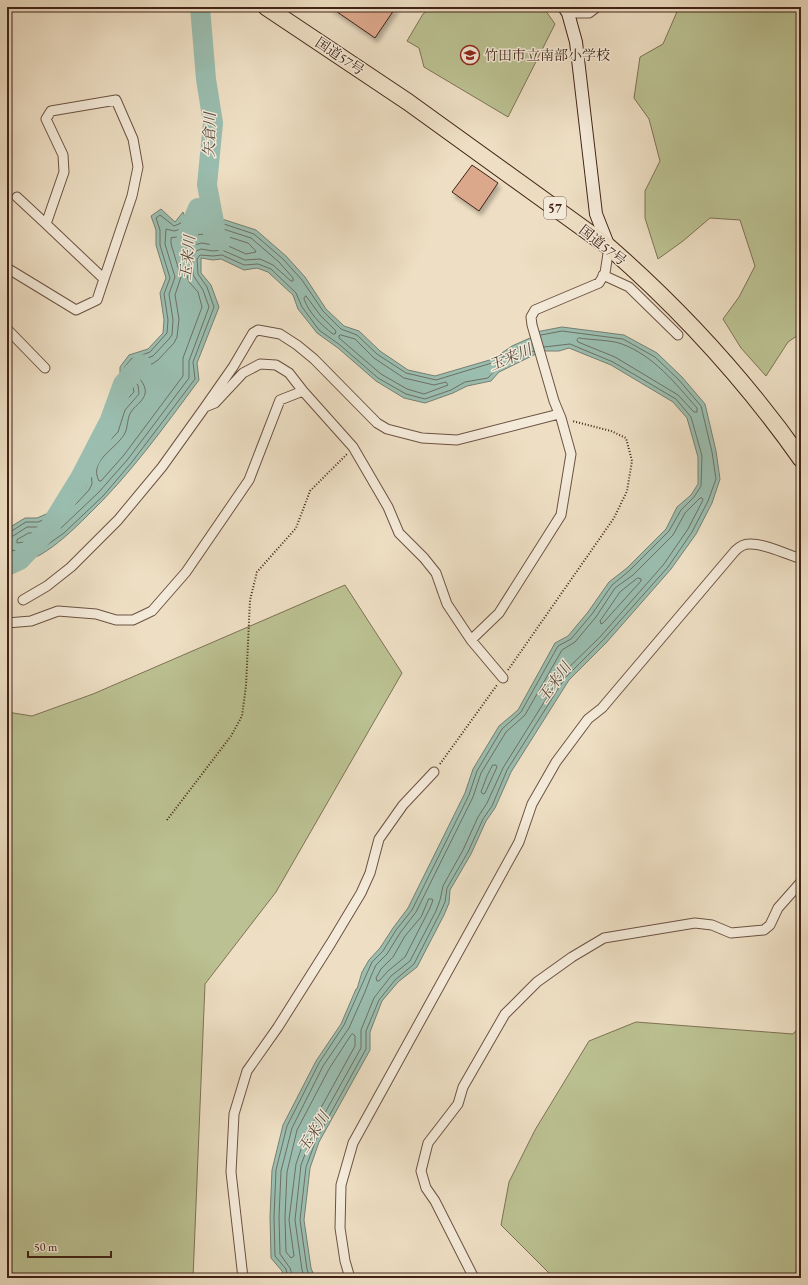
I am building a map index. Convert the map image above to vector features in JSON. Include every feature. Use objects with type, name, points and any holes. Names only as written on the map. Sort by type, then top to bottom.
[{"type":"highway","name":"国道57号","points":[[266,7],[408,102],[609,247],[632,267],[702,338],[794,441],[801,459]]},
{"type":"street","points":[[471,640],[499,613],[561,515],[571,454],[554,401],[531,317],[535,310],[600,283],[604,275],[609,247],[596,214],[576,42],[566,10],[589,13],[597,7]]},
{"type":"street","points":[[7,268],[76,310],[96,300],[132,196],[138,167],[133,139],[116,100],[51,111],[46,119],[63,155],[64,172],[46,224]]},
{"type":"street","points":[[17,197],[104,279]]},
{"type":"street","points":[[604,275],[629,287],[678,335]]},
{"type":"street","points":[[7,329],[45,368]]},
{"type":"street","points":[[23,600],[47,586],[71,567],[118,520],[162,467],[233,366],[253,333],[258,330],[280,334],[297,345],[314,359],[377,423],[387,429],[422,438],[457,440],[560,416]]},
{"type":"street","points":[[205,407],[215,403],[243,373],[260,364],[276,365],[289,373],[353,447],[388,507],[399,534],[424,558],[436,573],[447,604],[471,640],[503,678]]},
{"type":"street","points":[[7,623],[31,621],[58,611],[96,614],[116,620],[133,620],[152,611],[186,572],[249,480],[280,400],[303,391]]},
{"type":"street","points":[[350,1278],[345,1261],[340,1228],[341,1185],[353,1143],[519,842],[532,804],[556,762],[588,719],[602,708],[735,551],[741,546],[749,544],[762,546],[800,558]]},
{"type":"street","points":[[243,1278],[231,1172],[234,1114],[247,1071],[278,1027],[361,893],[370,873],[379,839],[403,805],[434,772]]},
{"type":"street","points":[[474,1278],[435,1202],[426,1188],[421,1171],[428,1143],[458,1104],[463,1087],[505,1014],[537,982],[572,957],[604,938],[695,924],[712,925],[731,933],[764,930],[770,925],[778,908],[801,882]]},
{"type":"path","points":[[434,772],[503,678],[614,518],[627,491],[632,461],[626,438],[611,431],[560,416]]},
{"type":"path","points":[[167,820],[231,736],[242,716],[246,686],[250,600],[257,572],[296,528],[310,491],[353,447]]},
{"type":"green space","name":"竹田市立南部小学校","points":[[432,7],[543,7],[555,24],[508,117],[424,67],[419,48],[407,41],[423,14]]},
{"type":"green space","points":[[679,7],[801,7],[801,333],[788,342],[766,376],[741,348],[723,319],[739,297],[755,266],[740,220],[710,218],[683,241],[658,259],[645,218],[645,191],[660,161],[649,119],[634,98],[640,57],[663,44]]},
{"type":"green space","points":[[345,585],[402,673],[276,892],[205,984],[193,1278],[7,1278],[7,712],[32,716],[93,694]]},
{"type":"green space","points":[[636,1022],[793,1034],[801,1025],[801,1278],[554,1278],[501,1225],[509,1182],[535,1130],[589,1041]]},
{"type":"water","points":[[161,209],[175,222],[183,212],[187,222],[197,219],[219,218],[256,230],[286,256],[305,277],[326,309],[344,326],[359,331],[380,351],[408,370],[435,376],[493,359],[512,346],[530,338],[536,332],[562,327],[624,335],[657,353],[682,377],[705,404],[716,451],[720,479],[712,503],[696,534],[671,569],[606,643],[569,680],[511,772],[495,808],[486,821],[471,854],[450,890],[449,903],[444,915],[417,967],[398,982],[382,1001],[370,1032],[370,1050],[319,1142],[310,1168],[304,1220],[311,1268],[315,1278],[284,1278],[282,1271],[271,1258],[270,1217],[272,1170],[283,1125],[316,1061],[341,1024],[357,989],[362,972],[369,960],[380,948],[408,908],[465,793],[473,769],[499,726],[518,710],[555,643],[568,636],[588,612],[609,582],[627,568],[666,529],[677,507],[691,495],[698,484],[698,457],[687,418],[673,402],[611,365],[569,348],[559,351],[542,351],[499,372],[491,381],[467,386],[453,393],[425,403],[404,398],[376,381],[338,348],[317,333],[298,309],[293,295],[268,272],[257,268],[244,270],[221,259],[213,260],[201,258],[201,273],[211,285],[219,307],[197,363],[199,380],[160,433],[118,484],[70,532],[52,547],[36,557],[15,559],[7,557],[7,529],[25,518],[37,518],[51,512],[71,497],[83,484],[82,466],[91,447],[111,427],[117,405],[131,390],[120,381],[120,367],[129,355],[148,349],[163,333],[164,320],[160,293],[166,278],[156,245],[156,230],[151,216]]},
{"type":"building","points":[[330,7],[396,7],[375,38]]},
{"type":"building","points":[[472,165],[498,183],[479,211],[452,192]]},
{"type":"waterway","name":"矢倉川","points":[[200,7],[206,79],[213,123],[207,185],[215,227]]},
{"type":"waterway","name":"玉来川","points":[[186,245],[187,235],[198,208],[218,239],[221,241]]},
{"type":"waterway","name":"玉来川","points":[[7,566],[20,560],[48,530],[80,478],[110,420],[123,384],[141,364]]},
{"type":"place","name":"竹田市立南部小学校","points":[[470,55]]}]
